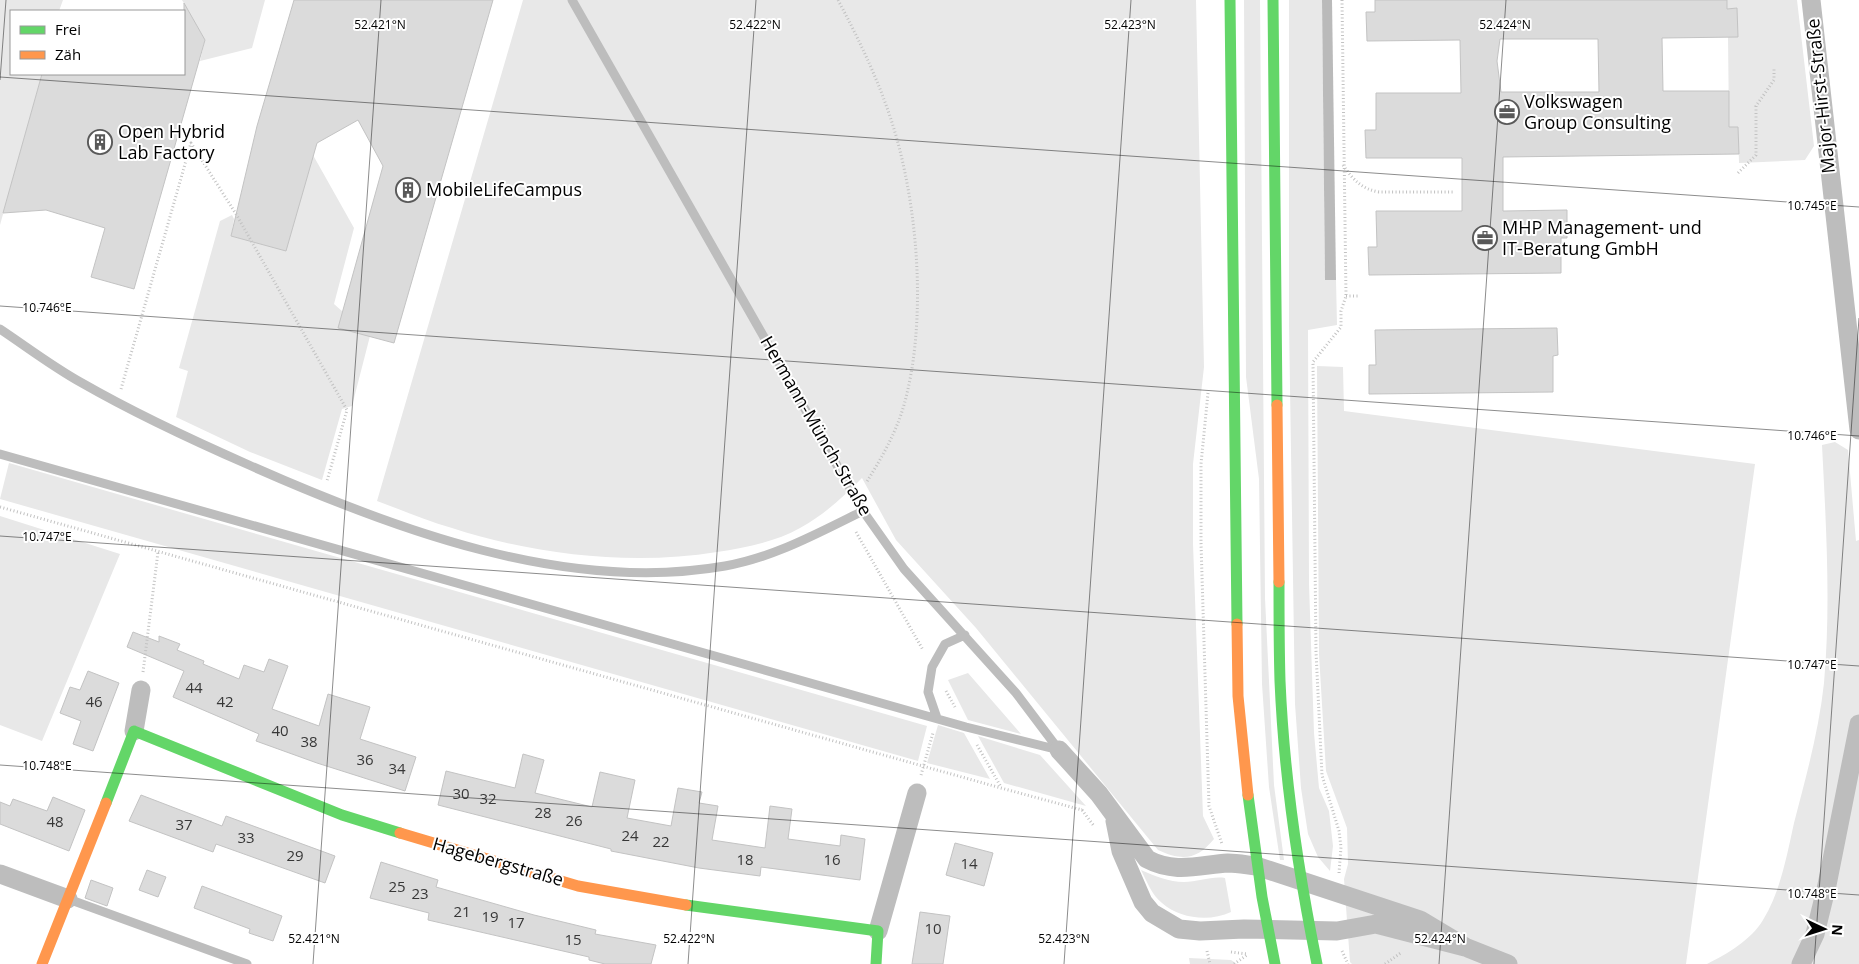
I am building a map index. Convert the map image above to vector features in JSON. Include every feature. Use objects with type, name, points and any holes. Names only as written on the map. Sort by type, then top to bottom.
[{"type":"main road","points":[[1230,0],[1237,687],[1245,791],[1256,866],[1275,964]]},
{"type":"main road","points":[[1273,0],[1280,681],[1288,783],[1300,879],[1317,964]]},
{"type":"main road","points":[[42,964],[134,731]]},
{"type":"main road","name":"Hagebergstraße","points":[[134,731],[342,815],[578,886],[702,908],[878,931]]},
{"type":"main road","points":[[876,964],[878,931]]},
{"type":"street","name":"Major-Hirst-Straße","points":[[1811,0],[1859,430]]},
{"type":"street","points":[[134,731],[141,690]]},
{"type":"street","points":[[1801,964],[1815,934],[1827,885],[1859,724]]},
{"type":"street","name":"Hermann-Münch-Straße","points":[[1059,750],[1100,794],[1113,815],[1147,859],[1156,864],[1184,869],[1229,863],[1256,866],[1300,879]]},
{"type":"street","points":[[878,931],[917,793]]},
{"type":"street","name":"Hermann-Münch-Straße","points":[[1113,815],[1121,851],[1142,902],[1152,913],[1168,925],[1190,931],[1310,930]]},
{"type":"street","points":[[0,874],[68,899]]},
{"type":"street","points":[[1300,879],[1420,920],[1465,948]]},
{"type":"street","points":[[1310,930],[1338,931],[1376,924],[1465,948],[1508,964]]},
{"type":"lane","name":"Hermann-Münch-Straße","points":[[572,0],[863,511],[904,569],[1016,693],[1059,750]]},
{"type":"lane","points":[[0,329],[99,393],[181,434],[285,481],[403,526],[518,557],[609,571],[667,572],[700,570],[771,555],[863,511]]},
{"type":"lane","points":[[0,454],[937,718],[1059,750]]},
{"type":"lane","points":[[937,718],[928,692],[932,667],[945,644],[965,635]]},
{"type":"lane","points":[[68,899],[247,964]]},
{"type":"path","points":[[838,0],[880,89],[898,142],[909,197],[916,258],[917,314],[913,363],[903,406],[884,455],[865,483],[854,494]]},
{"type":"path","points":[[1337,891],[1342,847],[1322,775],[1316,661],[1313,362],[1341,327],[1341,311],[1346,296],[1342,0]]},
{"type":"path","points":[[1738,173],[1756,155],[1756,106],[1774,80],[1774,69]]},
{"type":"path","points":[[123,383],[191,143],[236,214],[347,410],[326,486]]},
{"type":"path","points":[[1343,164],[1351,177],[1369,190],[1379,192],[1455,192]]},
{"type":"path","points":[[1346,296],[1358,296]]},
{"type":"path","points":[[112,388],[120,393]]},
{"type":"path","points":[[0,507],[1082,810],[1100,794]]},
{"type":"path","points":[[141,690],[158,552]]},
{"type":"path","points":[[917,793],[945,689]]},
{"type":"path","points":[[1338,931],[1348,964]]},
{"type":"path","points":[[1385,964],[1409,946]]},
{"type":"path","points":[[1207,950],[1210,964]]},
{"type":"path","points":[[1234,964],[1247,954]]},
{"type":"shaded area","points":[[0,0],[63,0],[59,10],[10,10],[10,75],[42,75],[0,225]]},
{"type":"shaded area","points":[[182,0],[265,0],[252,48],[200,61],[205,40]]},
{"type":"shaded area","points":[[523,0],[1196,0],[1204,367],[1193,464],[1193,544],[1203,816],[1214,839],[1208,846],[1195,855],[1182,857],[1158,850],[976,628],[896,540],[862,478],[817,517],[800,528],[780,537],[760,544],[728,550],[685,556],[651,558],[583,555],[516,545],[424,519],[377,501]]},
{"type":"shaded area","points":[[1244,0],[1260,0],[1265,598],[1274,785],[1284,860],[1280,860],[1269,787],[1262,684],[1259,479],[1246,377]]},
{"type":"shaded area","points":[[1289,0],[1322,0],[1325,280],[1336,280],[1337,325],[1308,330],[1309,584],[1314,733],[1319,788],[1329,811],[1333,846],[1330,871],[1318,857],[1308,834],[1301,788],[1295,704],[1289,324]]},
{"type":"shaded area","points":[[1322,0],[1332,0],[1336,280],[1325,280]]},
{"type":"shaded area","points":[[1727,0],[1797,0],[1814,146],[1805,160],[1739,163],[1738,127],[1729,127],[1728,37],[1737,8],[1727,9]]},
{"type":"shaded area","points":[[313,155],[354,228],[334,304],[370,336],[352,406],[342,409],[322,480],[250,452],[176,417],[188,371],[179,368],[220,221],[232,215],[234,219],[231,236],[286,250]]},
{"type":"shaded area","points":[[1317,366],[1343,367],[1344,411],[1755,464],[1686,964],[1352,964],[1350,962],[1344,879],[1348,864],[1347,828],[1326,771],[1319,654]]},
{"type":"shaded area","points":[[1835,442],[1848,450],[1856,541],[1859,540],[1859,964],[1707,964],[1738,946],[1758,927],[1774,898],[1786,861],[1822,701],[1826,653],[1827,594],[1822,445]]},
{"type":"shaded area","points":[[9,463],[927,726],[918,761],[0,499]]},
{"type":"shaded area","points":[[0,516],[120,554],[42,741],[0,725]]},
{"type":"shaded area","points":[[968,673],[1021,734],[968,720],[948,680]]},
{"type":"shaded area","points":[[938,725],[964,733],[990,779],[927,763]]},
{"type":"shaded area","points":[[978,736],[1040,755],[1086,806],[1004,783]]},
{"type":"shaded area","points":[[1141,870],[1178,882],[1225,878],[1231,912],[1205,918],[1177,913],[1155,896]]},
{"type":"shaded area","points":[[1189,958],[1231,960],[1237,964],[1190,964]]},
{"type":"building","name":"MobileLifeCampus","points":[[294,0],[493,0],[394,343],[338,328],[383,166],[358,120],[317,143],[286,251],[231,236],[257,126]]},
{"type":"building","points":[[1375,0],[1727,0],[1727,9],[1737,8],[1738,37],[1662,38],[1663,91],[1729,91],[1729,127],[1738,127],[1739,154],[1503,157],[1503,211],[1567,210],[1567,238],[1561,238],[1561,273],[1369,275],[1368,247],[1377,247],[1376,211],[1462,211],[1462,158],[1366,158],[1365,130],[1376,130],[1376,93],[1461,93],[1460,40],[1367,41],[1366,12],[1375,12]],"holes":[[[1500,39],[1598,39],[1599,92],[1501,92],[1497,61]]]},
{"type":"building","name":"Open Hybrid Lab Factory","points":[[184,3],[205,40],[134,289],[91,277],[105,228],[46,210],[3,213],[42,75],[185,75]]},
{"type":"building","points":[[1557,328],[1558,355],[1553,356],[1553,392],[1369,394],[1369,365],[1376,365],[1375,330]]},
{"type":"building","points":[[133,632],[159,642],[159,636],[180,644],[177,650],[204,661],[203,664],[239,679],[244,665],[264,672],[269,659],[288,666],[272,709],[319,726],[328,694],[370,707],[360,739],[416,757],[405,791],[256,741],[259,734],[173,697],[184,671],[127,647]]},
{"type":"building","points":[[88,671],[119,683],[93,751],[73,744],[81,721],[60,713],[70,687],[80,690]]},
{"type":"building","points":[[523,754],[544,760],[535,793],[592,807],[600,772],[635,780],[627,818],[671,826],[678,788],[702,792],[699,803],[718,806],[712,840],[765,848],[770,806],[792,809],[788,839],[840,846],[841,835],[865,839],[860,880],[761,867],[760,876],[699,868],[611,851],[611,849],[438,805],[446,771],[515,788]]},
{"type":"building","points":[[141,795],[222,826],[226,816],[335,856],[325,883],[216,844],[213,852],[129,821]]},
{"type":"building","points":[[53,797],[85,810],[69,851],[0,824],[0,802],[10,806],[13,799],[47,811]]},
{"type":"building","points":[[955,843],[993,853],[984,886],[946,875]]},
{"type":"building","points":[[381,862],[438,880],[436,887],[534,915],[596,930],[595,934],[656,945],[651,964],[605,964],[589,960],[589,957],[428,920],[429,913],[370,898]]},
{"type":"building","points":[[147,870],[166,877],[158,897],[139,890]]},
{"type":"building","points":[[91,880],[113,888],[107,906],[85,898]]},
{"type":"building","points":[[202,886],[282,916],[273,941],[249,933],[250,929],[194,908]]},
{"type":"building","points":[[920,912],[950,916],[943,964],[912,964]]},
{"type":"traffic: fast","points":[[1230,0],[1237,624]]},
{"type":"traffic: fast","points":[[1273,0],[1277,405]]},
{"type":"traffic: fast","points":[[1279,582],[1280,681],[1288,788],[1298,859],[1317,964]]},
{"type":"traffic: fast","points":[[106,803],[134,731],[342,815],[400,833]]},
{"type":"traffic: fast","points":[[1248,795],[1262,897],[1275,964]]},
{"type":"traffic: fast","points":[[686,905],[878,931],[876,964]]},
{"type":"traffic: slow","points":[[1277,405],[1279,582]]},
{"type":"traffic: slow","points":[[1237,624],[1238,696],[1248,795]]},
{"type":"traffic: slow","points":[[42,964],[106,803]]},
{"type":"traffic: slow","points":[[400,833],[578,886],[686,905]]},
{"type":"place","name":"Volkswagen Group Consulting","points":[[1507,112]]},
{"type":"place","name":"Open Hybrid Lab Factory","points":[[100,142]]},
{"type":"place","name":"MobileLifeCampus","points":[[408,190]]},
{"type":"place","name":"MHP Management- und IT-Beratung GmbH","points":[[1485,238]]}]
